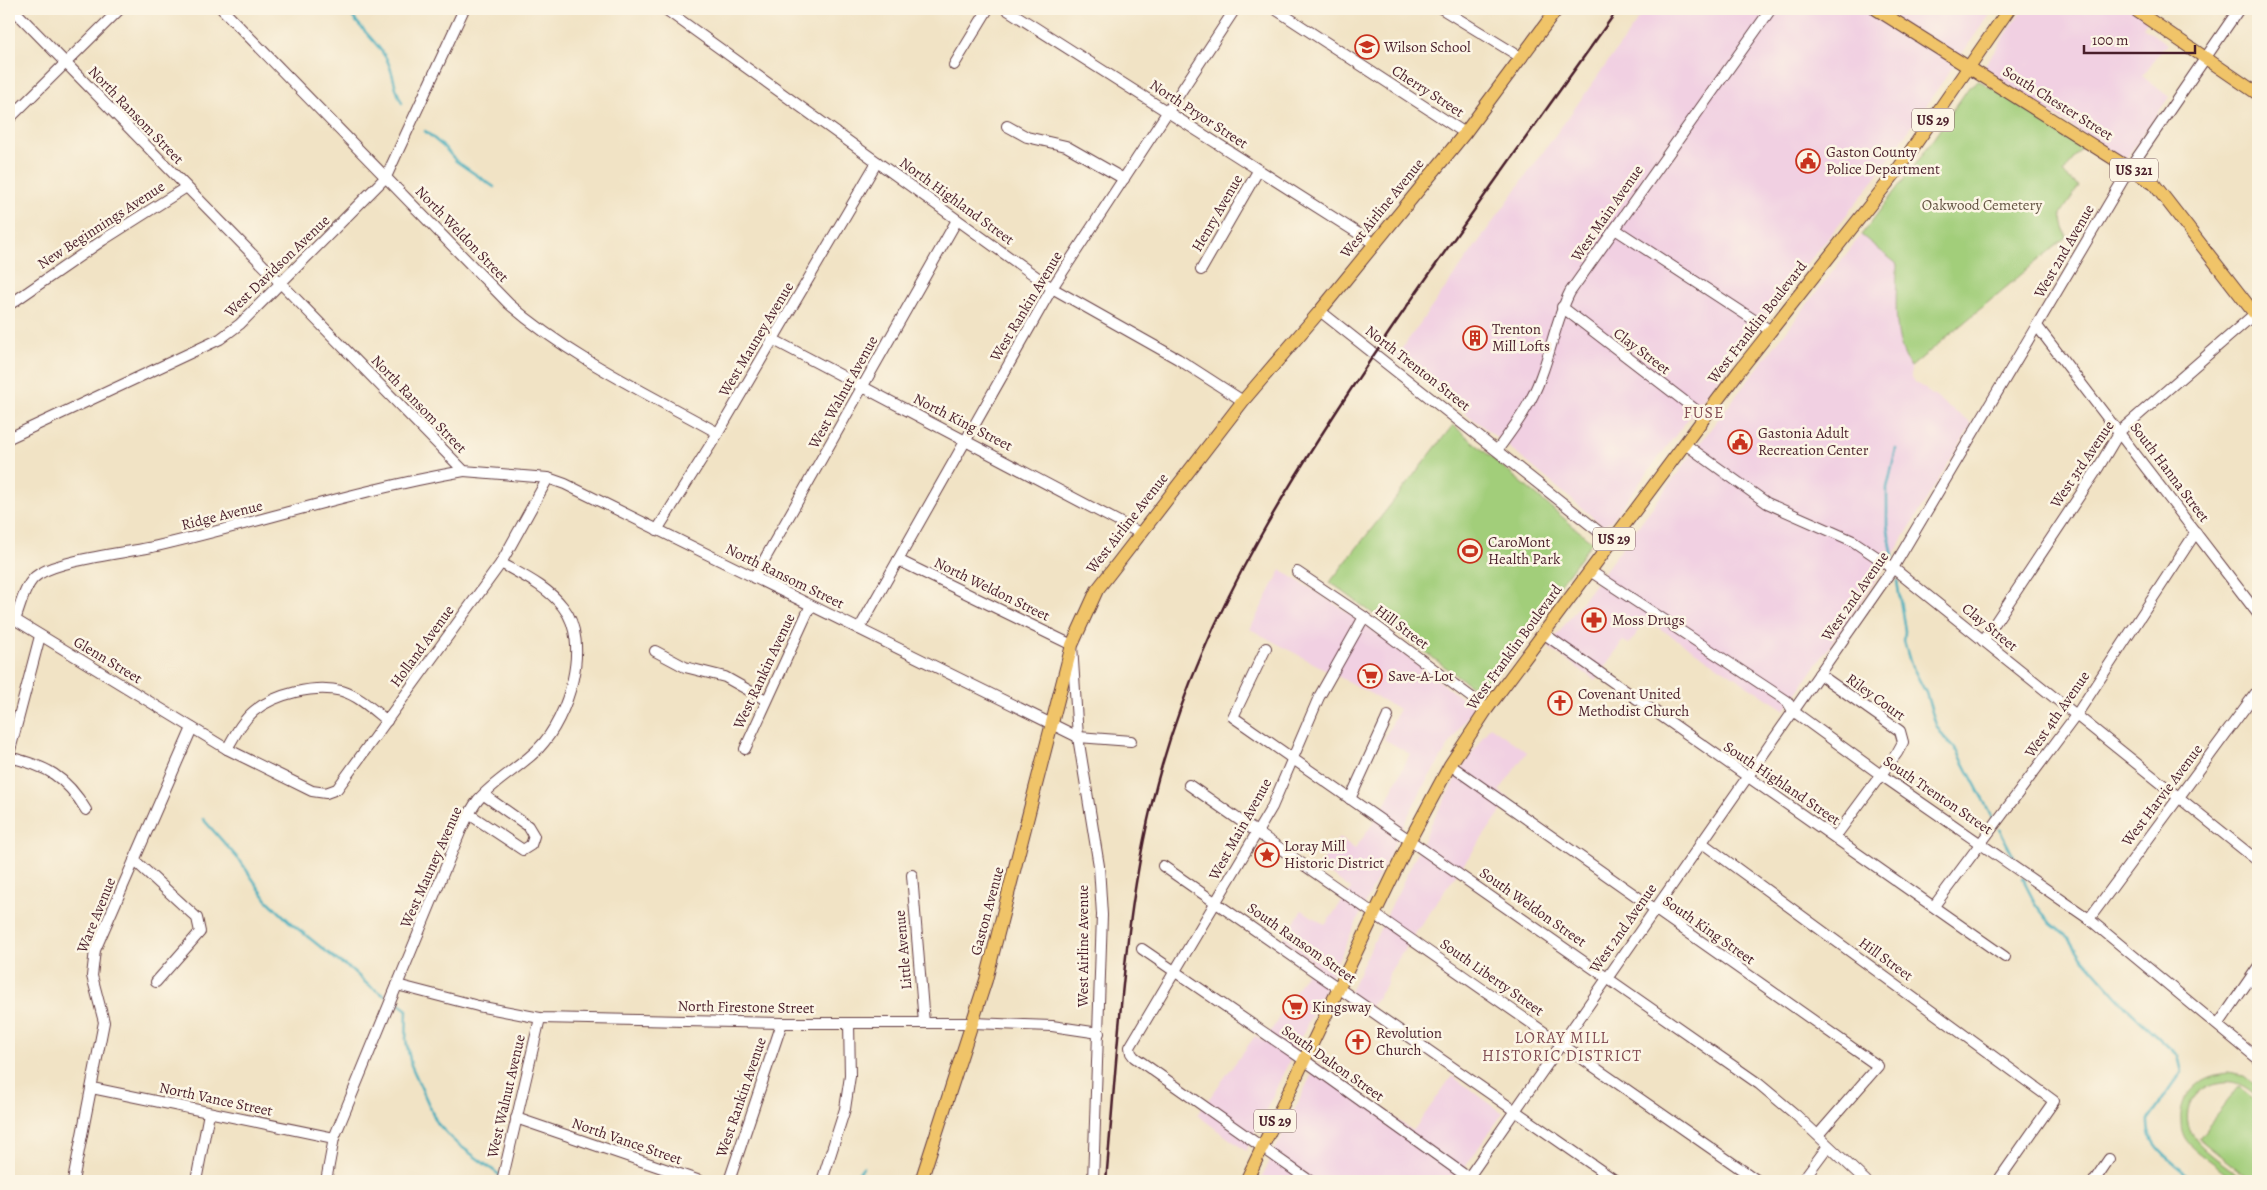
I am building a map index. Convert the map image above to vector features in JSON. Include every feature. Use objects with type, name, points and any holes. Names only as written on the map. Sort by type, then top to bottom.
[{"type":"main road","name":"West Airline Avenue","points":[[1072,645],[1091,600],[1140,533],[1243,401],[1465,133],[1557,9]]},
{"type":"main road","name":"South Chester Street","points":[[1876,9],[1970,66],[2130,168],[2160,190],[2257,314]]},
{"type":"main road","name":"West Franklin Boulevard","points":[[1246,1181],[1410,840],[1450,765],[1487,709],[1705,417],[1896,172],[2009,9]]},
{"type":"main road","points":[[2134,9],[2258,94]]},
{"type":"main road","name":"Gaston Avenue","points":[[921,1181],[973,1023],[1008,901],[1072,645]]},
{"type":"street","name":"North Ransom Street","points":[[13,9],[185,188],[464,471],[548,478],[573,488],[810,607],[859,629],[1078,737],[1131,741]]},
{"type":"street","points":[[9,119],[120,9]]},
{"type":"street","name":"North Weldon Street","points":[[222,9],[509,304],[531,323],[562,345],[718,433]]},
{"type":"street","name":"West Davidson Avenue","points":[[9,438],[220,339],[240,324],[386,178],[464,9]]},
{"type":"street","name":"North Highland Street","points":[[665,9],[1052,288],[1172,355],[1243,401]]},
{"type":"street","points":[[954,65],[988,9]]},
{"type":"street","name":"North Pryor Street","points":[[1006,9],[1169,111],[1258,171],[1375,244]]},
{"type":"street","name":"West Rankin Avenue","points":[[859,629],[1052,288],[1235,9]]},
{"type":"street","name":"Cherry Street","points":[[1275,9],[1465,133]]},
{"type":"street","points":[[1442,9],[1522,58]]},
{"type":"street","name":"West Main Avenue","points":[[1498,449],[1520,419],[1541,377],[1562,307],[1570,292],[1770,9]]},
{"type":"street","name":"West 2nd Avenue","points":[[1469,1180],[1607,977],[1894,568],[2130,168],[2239,9]]},
{"type":"street","points":[[1007,126],[1027,136],[1066,146],[1124,180]]},
{"type":"street","name":"West Mauney Avenue","points":[[657,530],[718,433],[877,162]]},
{"type":"street","name":"Henry Avenue","points":[[1201,270],[1258,171]]},
{"type":"street","name":"New Beginnings Avenue","points":[[9,305],[103,240],[185,188]]},
{"type":"street","name":"West Walnut Avenue","points":[[754,578],[957,220]]},
{"type":"street","points":[[1614,228],[1771,331]]},
{"type":"street","name":"Clay Street","points":[[1562,307],[1705,417]]},
{"type":"street","name":"North Trenton Street","points":[[1320,310],[1498,449]]},
{"type":"street","name":"West 3rd Avenue","points":[[1983,641],[2098,468],[2120,431],[2257,314]]},
{"type":"street","name":"South Hanna Street","points":[[2037,326],[2120,431],[2258,614]]},
{"type":"street","name":"North King Street","points":[[772,339],[1140,533]]},
{"type":"street","name":"Clay Street","points":[[1685,444],[1767,503],[1853,541],[1894,568],[2258,861]]},
{"type":"street","points":[[1498,449],[1612,542]]},
{"type":"street","name":"Ridge Avenue","points":[[12,618],[31,581],[42,572],[90,559],[211,533],[405,483],[464,471]]},
{"type":"street","name":"Holland Avenue","points":[[227,749],[294,783],[312,790],[326,793],[337,789],[501,563],[548,478]]},
{"type":"street","name":"West 4th Avenue","points":[[1934,906],[2077,714],[2196,532]]},
{"type":"street","name":"North Weldon Street","points":[[898,560],[1072,645]]},
{"type":"street","name":"West Mauney Avenue","points":[[326,1181],[334,1138],[396,984],[469,814],[484,795],[521,765],[553,730],[563,709],[575,663],[574,627],[563,606],[546,590],[501,563]]},
{"type":"street","name":"South Trenton Street","points":[[1590,571],[1787,701],[1794,711],[1881,774],[2089,919],[2258,1058]]},
{"type":"street","name":"Hill Street","points":[[1297,572],[1364,617],[1487,709]]},
{"type":"street","name":"West Rankin Avenue","points":[[744,749],[810,607]]},
{"type":"street","name":"West Main Avenue","points":[[1262,1148],[1140,1062],[1132,1056],[1130,1050],[1132,1043],[1174,971],[1258,832],[1293,760],[1332,670],[1364,617]]},
{"type":"street","name":"Glenn Street","points":[[12,618],[227,749]]},
{"type":"street","name":"South Highland Street","points":[[1543,633],[2005,957]]},
{"type":"street","points":[[40,636],[9,756],[42,767],[63,779],[86,810]]},
{"type":"street","name":"West Airline Avenue","points":[[1072,645],[1078,737],[1099,866],[1102,906],[1093,1181]]},
{"type":"street","points":[[1266,648],[1233,717],[1293,760]]},
{"type":"street","points":[[655,651],[685,667],[725,677],[766,700]]},
{"type":"street","name":"Riley Court","points":[[1819,674],[1900,731],[1903,742],[1881,774]]},
{"type":"street","points":[[227,749],[236,732],[254,711],[282,697],[315,690],[342,692],[363,702],[387,721]]},
{"type":"street","name":"West Harvie Avenue","points":[[2089,919],[2258,690]]},
{"type":"street","points":[[1350,799],[1388,716]]},
{"type":"street","name":"Ware Avenue","points":[[73,1181],[104,1022],[92,976],[95,950],[192,728]]},
{"type":"street","name":"South Weldon Street","points":[[1293,760],[1759,1084],[1818,1135],[1866,1181]]},
{"type":"street","name":"South King Street","points":[[1450,765],[1878,1066],[1818,1135]]},
{"type":"street","points":[[1835,837],[1881,774]]},
{"type":"street","name":"South Liberty Street","points":[[1189,784],[1758,1181]]},
{"type":"street","points":[[469,814],[523,850],[531,845],[534,836],[528,826],[484,795]]},
{"type":"street","name":"Hill Street","points":[[1701,842],[2054,1101],[1998,1181]]},
{"type":"street","points":[[134,860],[198,918],[200,932],[156,982]]},
{"type":"street","points":[[1163,866],[1216,902]]},
{"type":"street","name":"Little Avenue","points":[[912,875],[924,1023]]},
{"type":"street","name":"South Ransom Street","points":[[1216,902],[1616,1181]]},
{"type":"street","name":"South Dalton Street","points":[[1142,949],[1304,1060],[1469,1180]]},
{"type":"street","points":[[2218,1025],[2258,967]]},
{"type":"street","name":"North Firestone Street","points":[[396,984],[478,1006],[540,1018],[782,1023],[973,1023],[1052,1026],[1099,1033]]},
{"type":"street","name":"West Walnut Avenue","points":[[502,1181],[540,1018]]},
{"type":"street","name":"West Rankin Avenue","points":[[728,1181],[782,1023]]},
{"type":"street","points":[[822,1181],[845,1109],[850,1076],[848,1023]]},
{"type":"street","name":"North Vance Street","points":[[92,1088],[334,1138]]},
{"type":"street","points":[[196,1181],[209,1113]]},
{"type":"street","name":"North Vance Street","points":[[516,1118],[700,1181]]},
{"type":"street","points":[[1802,1181],[1828,1146]]},
{"type":"street","points":[[1262,1148],[1310,1181]]},
{"type":"street","points":[[2094,1181],[2109,1160]]},
{"type":"shaded area","points":[[1646,9],[1993,9],[1875,179],[1765,317],[1611,521],[1602,525],[1509,447],[1395,358]]},
{"type":"shaded area","points":[[2023,9],[2155,9],[2143,27],[2167,44],[2142,76],[2169,97],[2124,161],[1983,68]]},
{"type":"shaded area","points":[[1861,235],[1897,264],[1898,327],[1911,367],[1911,379],[1972,424],[1892,557],[1785,710],[1647,620],[1629,644],[1623,641],[1595,680],[1548,647],[1715,423]]},
{"type":"shaded area","points":[[1281,570],[1354,616],[1473,707],[1424,785],[1403,826],[1246,1151],[1197,1115],[1255,1036],[1264,1042],[1313,962],[1282,940],[1302,910],[1325,925],[1351,889],[1319,866],[1339,837],[1355,849],[1380,813],[1410,754],[1384,739],[1399,709],[1250,629]]},
{"type":"shaded area","points":[[1490,726],[1527,752],[1499,791],[1510,799],[1433,907],[1389,973],[1387,984],[1365,1015],[1347,1002],[1351,989],[1433,820],[1464,765]]},
{"type":"shaded area","points":[[1317,1063],[1413,1131],[1452,1076],[1503,1113],[1465,1167],[1485,1181],[1260,1181]]},
{"type":"green space","name":"Oakwood Cemetery","points":[[1980,81],[2083,145],[2063,174],[2079,186],[2061,214],[2066,237],[1911,367],[1900,344],[1896,317],[1897,264],[1861,235],[1918,161],[1969,87]]},
{"type":"green space","name":"CaroMont Health Park","points":[[1453,425],[1592,542],[1482,689],[1478,691],[1330,582]]},
{"type":"green space","points":[[2227,1073],[2244,1076],[2258,1087],[2258,1097],[2236,1083],[2222,1082],[2212,1084],[2197,1094],[2191,1102],[2188,1110],[2188,1120],[2190,1130],[2200,1144],[2215,1158],[2247,1181],[2238,1180],[2231,1176],[2197,1151],[2183,1135],[2181,1128],[2181,1113],[2187,1095],[2200,1082]]},
{"type":"green space","points":[[2239,1087],[2258,1102],[2258,1181],[2252,1181],[2198,1138]]},
{"type":"waterway","points":[[347,9],[386,58],[402,103]]},
{"type":"waterway","points":[[425,131],[445,148],[456,161],[494,187]]},
{"type":"waterway","points":[[1893,557],[1887,525],[1887,488],[1896,449]]},
{"type":"waterway","points":[[1897,581],[1905,631],[1904,641],[1910,662],[1926,693],[1936,725],[1943,736],[1958,752],[1992,817]]},
{"type":"waterway","points":[[203,819],[241,862],[267,900],[292,924],[352,970],[368,985],[385,996]]},
{"type":"waterway","points":[[1999,829],[2016,861]]},
{"type":"waterway","points":[[2022,878],[2036,905],[2051,924],[2069,938],[2081,956],[2130,1011],[2178,1056],[2182,1072],[2148,1120],[2149,1130],[2152,1139],[2163,1154],[2193,1181]]},
{"type":"waterway","points":[[394,1000],[407,1010],[406,1040],[411,1065],[437,1123],[455,1142],[501,1176]]},
{"type":"waterway","points":[[852,1181],[863,1167]]},
{"type":"waterway","points":[[509,1179],[516,1181]]},
{"type":"railway","points":[[1106,1181],[1124,972],[1139,867],[1162,765],[1181,706],[1204,649],[1230,593],[1259,539],[1322,433],[1446,250],[1618,9]]},
{"type":"place","name":"Wilson School","points":[[1367,47]]},
{"type":"place","name":"Gaston County Police Department","points":[[1808,161]]},
{"type":"place","name":"Trenton Mill Lofts","points":[[1475,338]]},
{"type":"place","name":"Gastonia Adult Recreation Center","points":[[1740,442]]},
{"type":"place","name":"CaroMont Health Park","points":[[1470,551]]},
{"type":"place","name":"Moss Drugs","points":[[1594,620]]},
{"type":"place","name":"Save-A-Lot","points":[[1370,676]]},
{"type":"place","name":"Covenant United Methodist Church","points":[[1560,703]]},
{"type":"place","name":"Loray Mill Historic District","points":[[1267,855]]},
{"type":"place","name":"Kingsway","points":[[1295,1007]]},
{"type":"place","name":"Revolution Church","points":[[1358,1042]]},
{"type":"district","name":"FUSE","points":[[1704,413]]},
{"type":"district","name":"LORAY MILL HISTORIC DISTRICT","points":[[1562,1047]]}]
